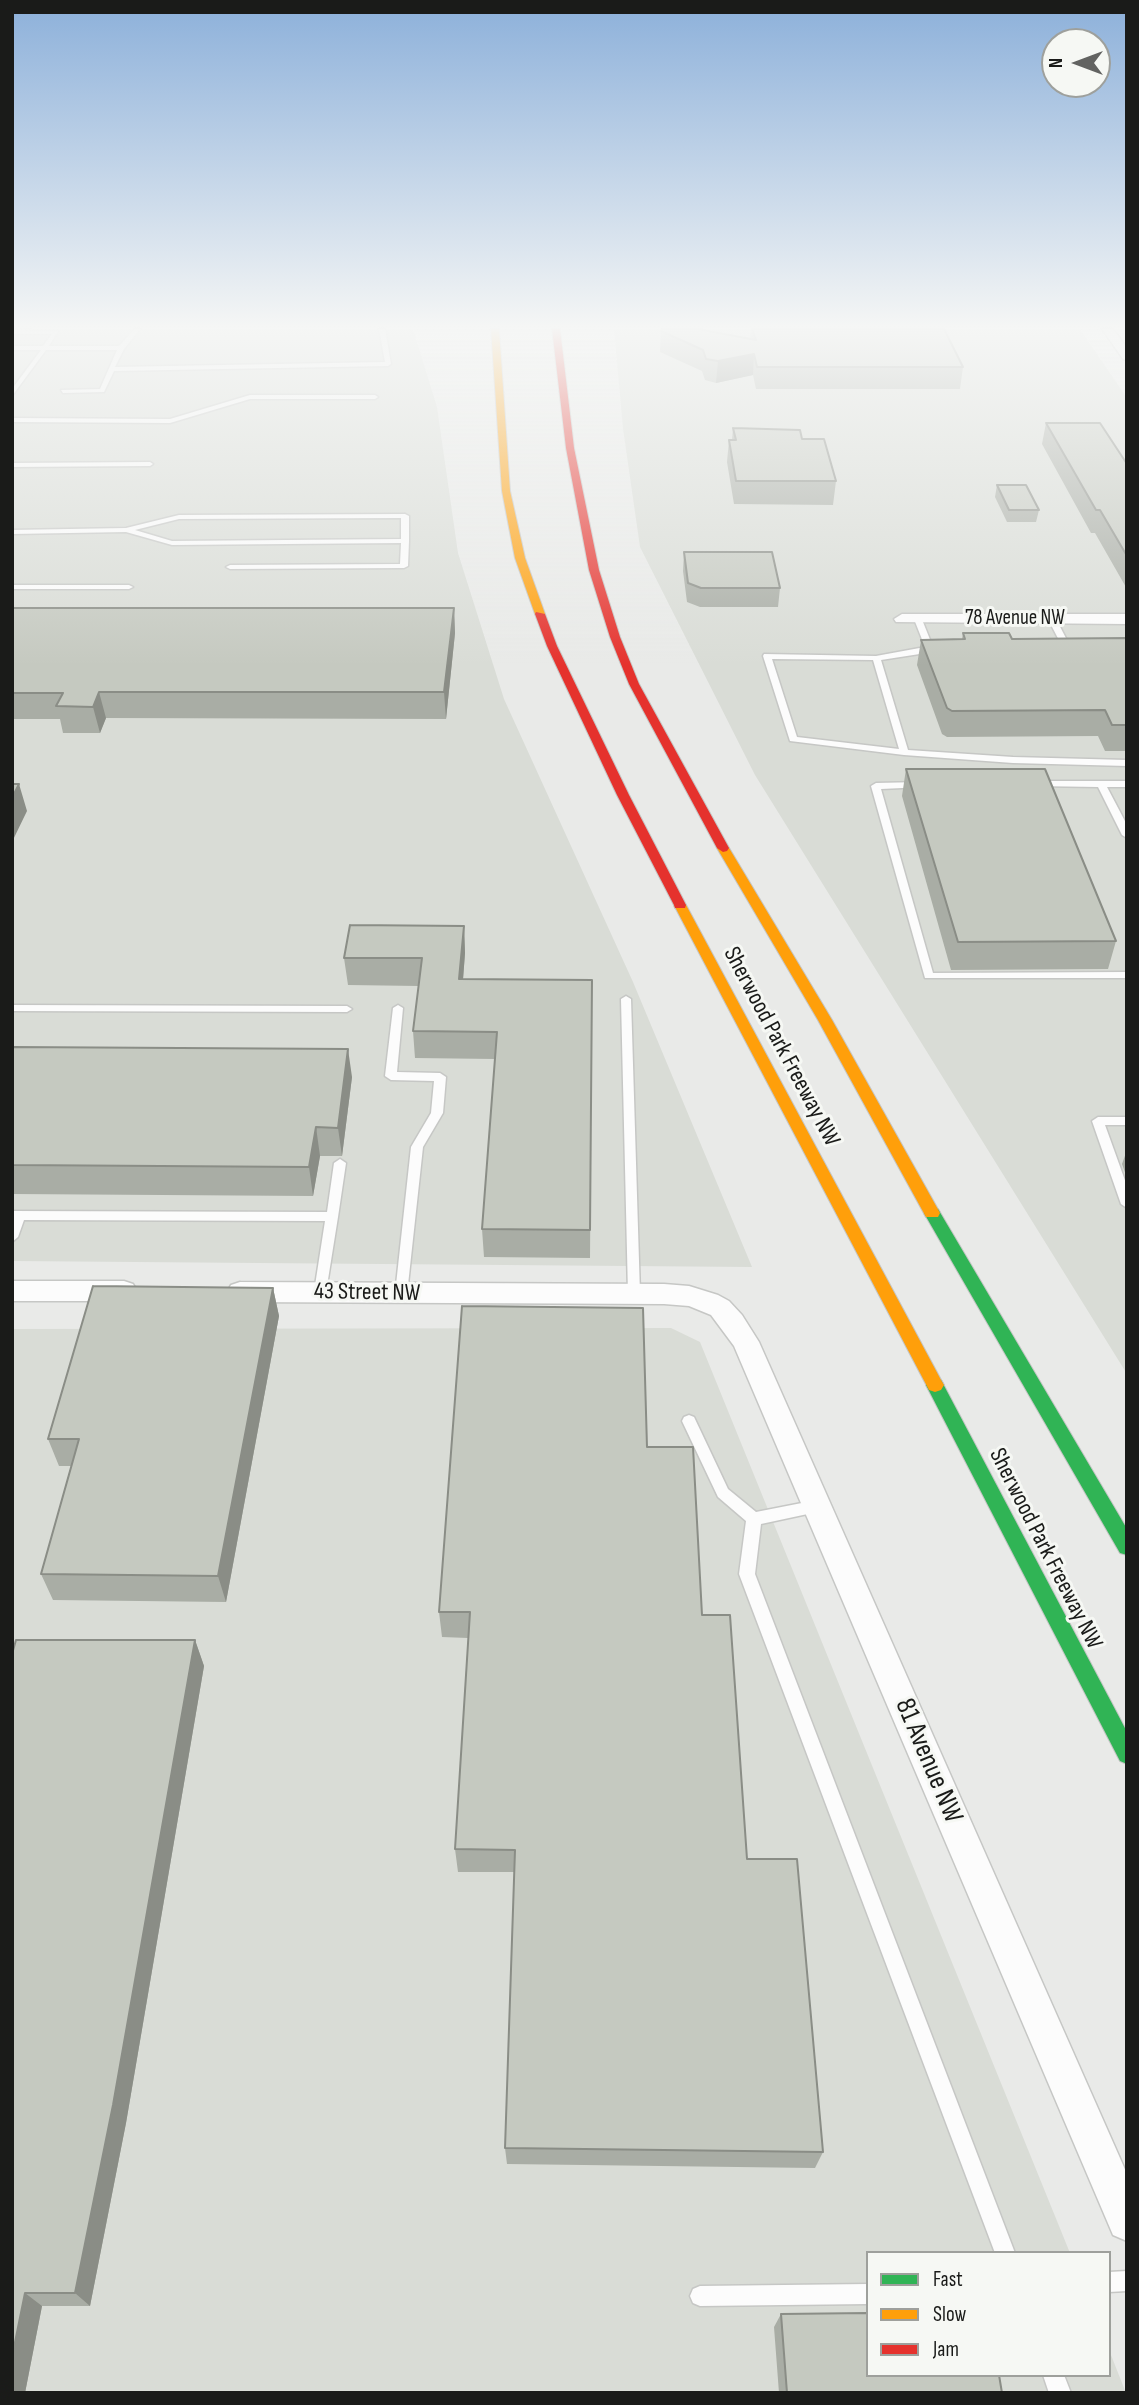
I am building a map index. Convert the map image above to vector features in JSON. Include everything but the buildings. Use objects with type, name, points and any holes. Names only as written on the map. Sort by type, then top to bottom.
[{"type":"highway","name":"Sherwood Park Freeway NW","points":[[502,441],[506,491],[520,558],[552,646],[622,795],[877,1273],[1127,1754]]},
{"type":"highway","name":"Sherwood Park Freeway NW","points":[[569,441],[594,570],[615,637],[658,731],[948,1242],[1127,1547]]},
{"type":"highway","points":[[570,448],[571,441]]},
{"type":"street","name":"78 Avenue NW","points":[[910,619],[1127,619]]},
{"type":"street","points":[[12,1290],[146,1291]]},
{"type":"street","name":"43 Street NW","points":[[213,1292],[634,1294],[689,1296],[720,1308]]},
{"type":"street","name":"81 Avenue NW","points":[[720,1308],[746,1342],[1127,2221]]},
{"type":"lane","points":[[12,465],[150,464]]},
{"type":"lane","points":[[12,532],[126,530],[180,517],[405,516],[404,566],[230,567]]},
{"type":"lane","points":[[126,530],[172,543],[405,541]]},
{"type":"lane","points":[[12,587],[129,587]]},
{"type":"lane","points":[[910,619],[930,649]]},
{"type":"lane","points":[[1052,619],[1066,646]]},
{"type":"lane","points":[[1056,646],[1090,646]]},
{"type":"lane","points":[[944,648],[876,659],[767,656],[793,739],[904,752],[1013,760],[1127,763]]},
{"type":"lane","points":[[876,659],[904,752]]},
{"type":"lane","points":[[1022,784],[1127,783]]},
{"type":"lane","points":[[1101,784],[1127,835]]},
{"type":"lane","points":[[929,785],[876,786],[929,976],[1127,975]]},
{"type":"lane","points":[[626,999],[634,1294]]},
{"type":"lane","points":[[398,1008],[391,1076],[440,1077],[437,1113],[417,1147],[401,1294]]},
{"type":"lane","points":[[12,1009],[347,1009]]},
{"type":"lane","points":[[1127,1121],[1098,1121],[1127,1204]]},
{"type":"lane","points":[[320,1292],[340,1163]]},
{"type":"lane","points":[[12,1237],[16,1215],[332,1217]]},
{"type":"lane","points":[[689,1422],[723,1493],[754,1519]]},
{"type":"lane","points":[[754,1519],[818,1506]]},
{"type":"lane","points":[[754,1519],[747,1574],[1005,2251]]},
{"type":"lane","points":[[700,2296],[866,2294]]},
{"type":"shaded area","points":[[12,441],[442,441],[458,553],[504,699],[633,982],[752,1267],[12,1261]]},
{"type":"shaded area","points":[[625,441],[1127,441],[1127,1374],[755,775],[640,547]]},
{"type":"shaded area","points":[[671,1328],[700,1342],[1069,2251],[866,2251],[866,2377],[1111,2377],[1111,2355],[1126,2393],[12,2393],[12,1329]]},
{"type":"traffic: fast","points":[[932,1213],[1127,1547]]},
{"type":"traffic: fast","points":[[935,1385],[1127,1754]]},
{"type":"traffic: slow","points":[[503,441],[506,491],[520,558],[540,614]]},
{"type":"traffic: slow","points":[[723,848],[825,1020],[932,1213]]},
{"type":"traffic: slow","points":[[680,905],[935,1385]]},
{"type":"traffic: jam","points":[[569,441],[594,570],[615,637],[634,684],[723,848]]},
{"type":"traffic: jam","points":[[540,614],[552,646],[623,795],[680,905]]}]
